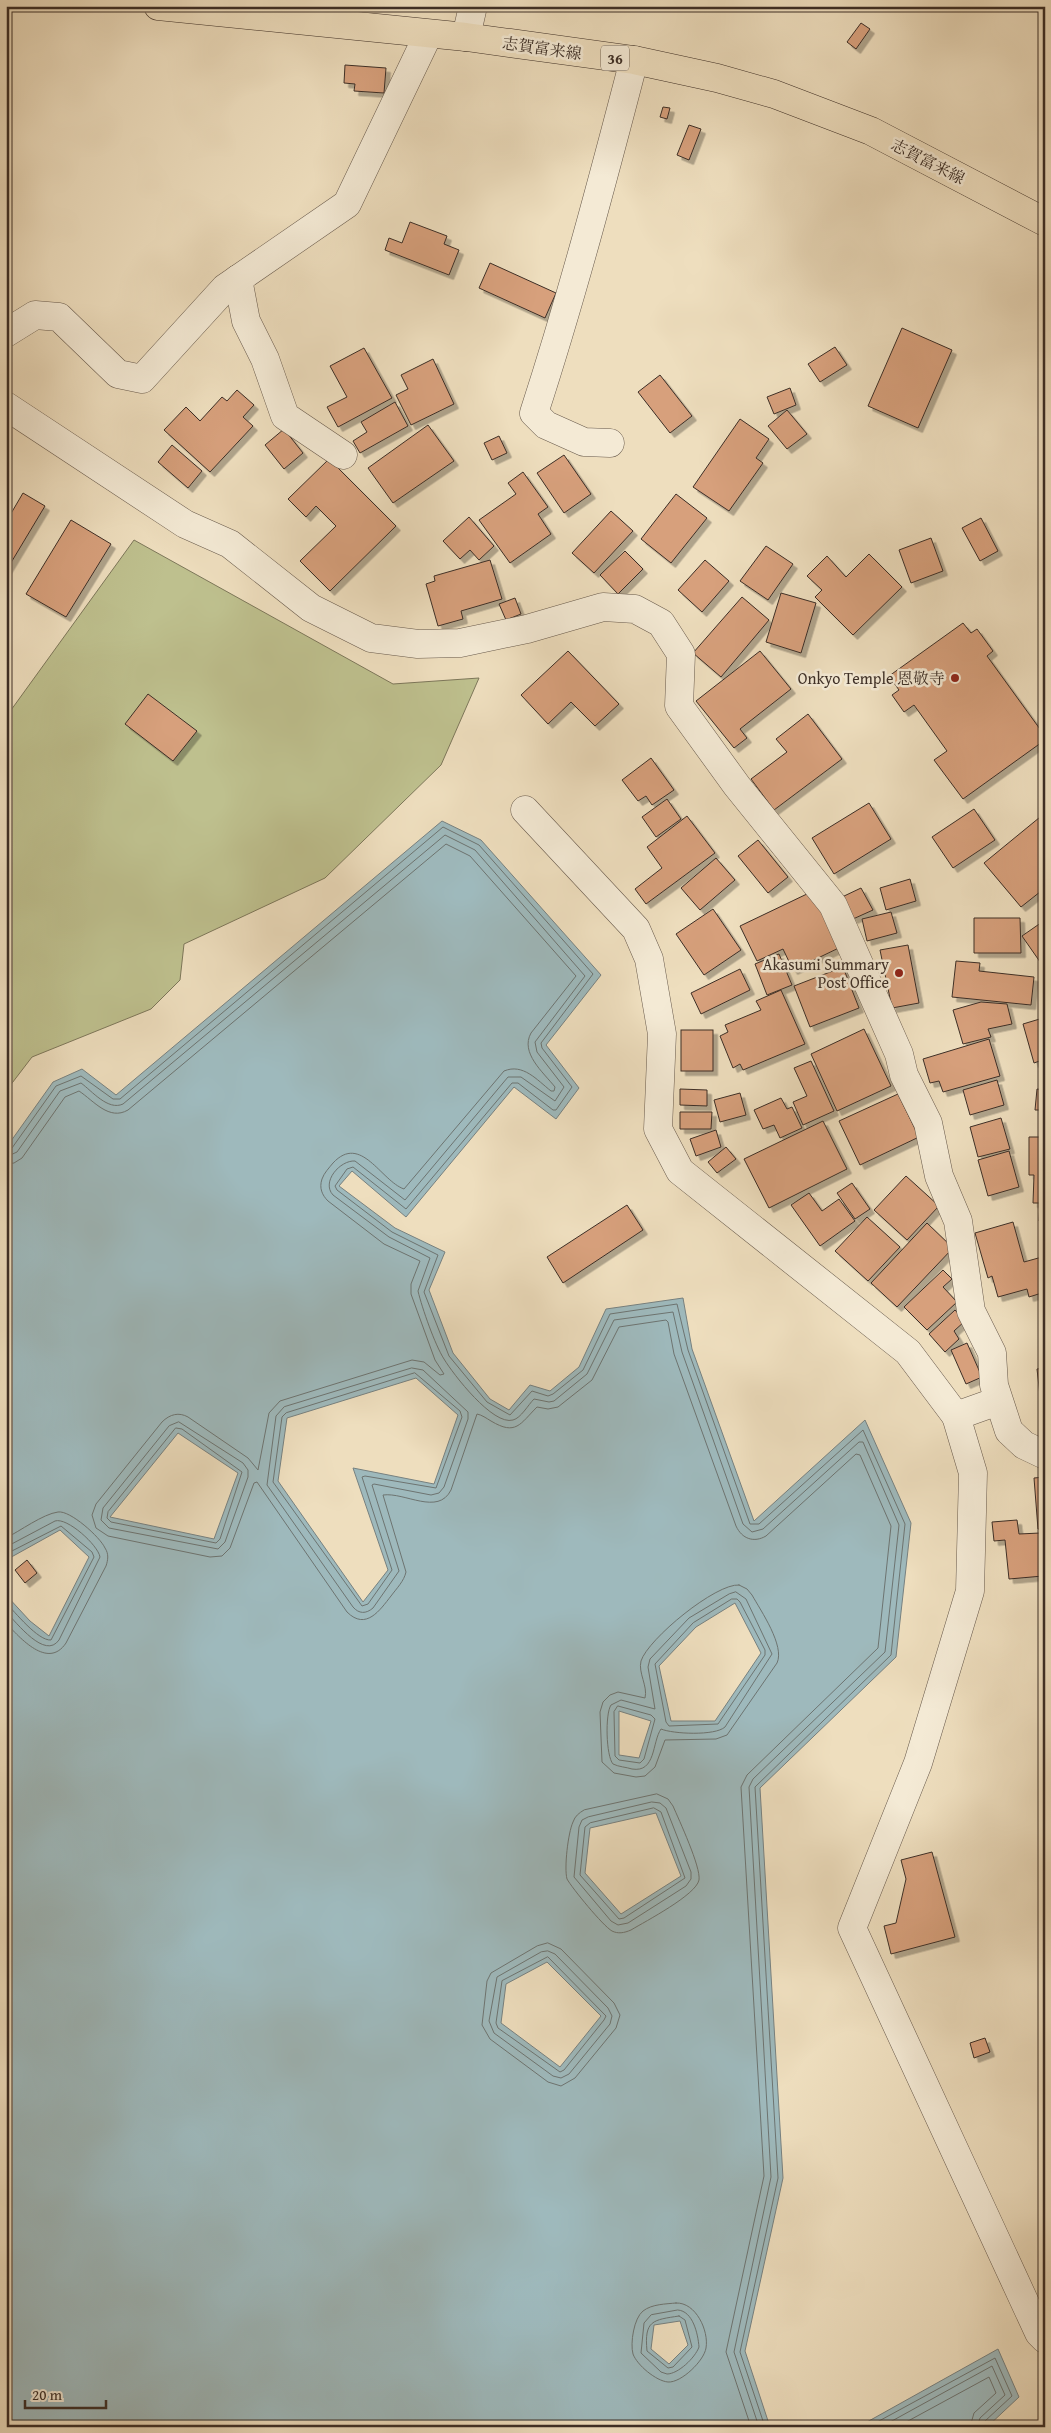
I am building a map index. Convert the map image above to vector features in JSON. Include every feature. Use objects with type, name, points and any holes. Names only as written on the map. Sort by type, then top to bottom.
[{"type":"main road","name":"志賀富来線","points":[[158,6],[192,8],[466,38],[634,60],[717,78],[774,94],[871,131],[1043,221]]},
{"type":"street","points":[[466,38],[473,6]]},
{"type":"street","points":[[6,333],[35,315],[59,317],[118,374],[142,379],[225,288],[346,204],[428,35]]},
{"type":"street","points":[[610,443],[584,442],[546,425],[534,413],[571,298],[614,144],[634,60]]},
{"type":"street","points":[[238,279],[246,321],[264,359],[285,416],[343,455]]},
{"type":"street","points":[[8,410],[185,524],[230,544],[310,608],[371,638],[418,644],[460,643],[528,630],[603,607],[635,609],[661,623],[682,654],[679,706],[736,786],[833,905],[899,1054],[904,1075],[928,1123],[939,1176],[958,1221],[971,1311],[992,1353],[994,1385],[1008,1431],[1024,1445],[1045,1455]]},
{"type":"street","points":[[525,810],[636,929],[650,959],[662,1034],[658,1129],[680,1171],[908,1352],[956,1416],[973,1473],[970,1591],[918,1763],[852,1928],[1035,2324],[1045,2339]]},
{"type":"street","points":[[956,1416],[998,1402]]},
{"type":"green space","points":[[134,540],[393,684],[479,678],[441,765],[325,878],[184,944],[180,980],[151,1009],[32,1057],[6,1091],[6,717]]},
{"type":"water","points":[[442,821],[481,840],[601,975],[546,1045],[579,1088],[556,1119],[514,1087],[406,1217],[352,1171],[339,1186],[395,1228],[445,1252],[429,1290],[453,1353],[490,1399],[509,1410],[530,1385],[550,1391],[579,1367],[606,1309],[683,1298],[692,1349],[754,1521],[865,1420],[911,1523],[896,1657],[760,1788],[783,2178],[745,2351],[770,2427],[6,2427],[6,1595],[30,1621],[49,1636],[89,1557],[60,1530],[6,1560],[6,1148],[53,1082],[82,1069],[116,1095]],"holes":[[[416,1378],[458,1415],[434,1484],[353,1468],[388,1570],[363,1602],[278,1481],[287,1418]],[[178,1433],[238,1473],[214,1539],[110,1517]],[[735,1603],[761,1653],[715,1721],[671,1721],[659,1666],[696,1627]],[[619,1711],[651,1721],[639,1758],[619,1755]],[[656,1813],[681,1876],[621,1914],[585,1873],[590,1828]],[[547,1962],[601,2016],[560,2067],[501,2023],[506,1984]],[[680,2321],[688,2345],[669,2364],[651,2349],[654,2325]]]},
{"type":"water","points":[[998,2349],[1019,2397],[987,2427],[858,2427]]},
{"type":"building","points":[[861,23],[870,29],[856,49],[847,42]]},
{"type":"building","points":[[345,65],[386,68],[384,93],[354,91],[355,84],[344,83]]},
{"type":"building","points":[[663,107],[670,108],[667,119],[660,117]]},
{"type":"building","points":[[689,125],[701,129],[689,160],[677,155]]},
{"type":"building","points":[[410,222],[447,236],[444,244],[459,250],[449,275],[385,250],[389,238],[402,243]]},
{"type":"building","points":[[490,263],[556,293],[545,318],[479,288]]},
{"type":"building","points":[[902,328],[952,350],[918,428],[868,406]]},
{"type":"building","points":[[835,347],[847,365],[820,382],[808,364]]},
{"type":"building","points":[[364,348],[392,398],[338,427],[327,407],[347,397],[330,366]]},
{"type":"building","points":[[433,359],[454,404],[411,425],[396,395],[408,389],[401,375]]},
{"type":"building","points":[[660,375],[692,416],[670,433],[638,392]]},
{"type":"building","points":[[790,388],[796,405],[774,414],[767,397]]},
{"type":"building","points":[[237,390],[254,405],[243,417],[253,426],[210,472],[164,430],[186,407],[200,421],[222,397],[227,401]]},
{"type":"building","points":[[395,402],[408,426],[360,453],[353,441],[367,432],[361,422]]},
{"type":"building","points":[[787,410],[807,434],[787,449],[768,426]]},
{"type":"building","points":[[740,419],[769,439],[756,458],[763,463],[729,511],[693,487]]},
{"type":"building","points":[[428,425],[454,461],[393,503],[368,468]]},
{"type":"building","points":[[284,429],[303,453],[284,469],[265,445]]},
{"type":"building","points":[[499,436],[507,453],[492,460],[484,443]]},
{"type":"building","points":[[172,445],[202,471],[188,488],[158,462]]},
{"type":"building","points":[[564,455],[591,494],[564,513],[537,473]]},
{"type":"building","points":[[329,459],[396,526],[330,591],[300,561],[336,526],[316,506],[306,517],[288,499]]},
{"type":"building","points":[[523,472],[548,507],[538,514],[551,534],[510,563],[479,520],[516,494],[508,483]]},
{"type":"building","points":[[23,493],[45,506],[6,571],[6,522]]},
{"type":"building","points":[[676,494],[707,518],[671,563],[641,539]]},
{"type":"building","points":[[611,511],[633,531],[594,573],[572,553]]},
{"type":"building","points":[[469,517],[494,546],[479,560],[470,550],[460,559],[443,541]]},
{"type":"building","points":[[981,518],[998,551],[980,561],[962,528]]},
{"type":"building","points":[[71,520],[111,544],[66,617],[26,594]]},
{"type":"building","points":[[931,538],[943,571],[911,583],[899,550]]},
{"type":"building","points":[[766,546],[793,564],[768,600],[740,581]]},
{"type":"building","points":[[625,551],[643,569],[618,594],[600,575]]},
{"type":"building","points":[[869,554],[902,587],[853,635],[815,597],[822,590],[807,576],[827,556],[846,577]]},
{"type":"building","points":[[490,560],[502,599],[461,611],[463,619],[438,626],[426,584],[435,581],[434,576]]},
{"type":"building","points":[[705,560],[729,581],[702,612],[678,590]]},
{"type":"building","points":[[781,593],[816,603],[801,653],[766,642]]},
{"type":"building","points":[[742,597],[769,620],[721,677],[693,653]]},
{"type":"building","points":[[515,598],[521,614],[506,620],[499,604]]},
{"type":"building","points":[[963,623],[971,633],[977,629],[993,651],[987,656],[1045,736],[1045,740],[963,799],[934,760],[947,751],[914,705],[904,712],[892,695],[899,690],[889,676]]},
{"type":"building","points":[[568,651],[619,704],[595,726],[571,702],[548,724],[521,695]]},
{"type":"building","points":[[760,651],[791,689],[740,729],[747,738],[734,748],[696,701]]},
{"type":"building","points":[[148,694],[197,731],[173,761],[125,724]]},
{"type":"building","points":[[808,714],[842,759],[774,810],[751,779],[787,752],[776,739]]},
{"type":"building","points":[[651,758],[674,790],[652,805],[646,796],[638,801],[622,780]]},
{"type":"building","points":[[667,799],[681,819],[656,837],[642,817]]},
{"type":"building","points":[[869,803],[891,839],[834,874],[812,838]]},
{"type":"building","points":[[974,809],[995,840],[953,868],[932,837]]},
{"type":"building","points":[[1045,813],[1045,888],[1021,907],[984,863]]},
{"type":"building","points":[[687,816],[715,853],[646,904],[635,889],[662,868],[647,847]]},
{"type":"building","points":[[758,840],[788,877],[768,893],[738,856]]},
{"type":"building","points":[[716,858],[735,880],[700,910],[681,888]]},
{"type":"building","points":[[910,879],[916,901],[886,910],[880,888]]},
{"type":"building","points":[[861,888],[873,910],[853,919],[842,897]]},
{"type":"building","points":[[809,893],[845,945],[793,970],[783,949],[757,961],[740,926]]},
{"type":"building","points":[[713,909],[741,950],[704,975],[676,934]]},
{"type":"building","points":[[891,912],[897,933],[867,941],[862,919]]},
{"type":"building","points":[[974,918],[1020,918],[1021,953],[974,953]]},
{"type":"building","points":[[1045,920],[1045,969],[1022,936]]},
{"type":"building","points":[[908,945],[919,1003],[892,1008],[880,950]]},
{"type":"building","points":[[779,954],[792,985],[767,995],[755,964]]},
{"type":"building","points":[[956,961],[980,963],[979,971],[1034,977],[1031,1005],[952,997]]},
{"type":"building","points":[[843,967],[859,1008],[810,1027],[794,986]]},
{"type":"building","points":[[740,969],[750,990],[701,1014],[691,993]]},
{"type":"building","points":[[781,990],[805,1044],[743,1070],[740,1064],[733,1068],[720,1036],[728,1032],[725,1025],[761,1010],[756,1001]]},
{"type":"building","points":[[981,1002],[1007,1004],[1012,1024],[988,1029],[991,1037],[963,1044],[953,1010]]},
{"type":"building","points":[[1043,1018],[1045,1025],[1045,1059],[1034,1063],[1023,1024]]},
{"type":"building","points":[[864,1029],[891,1086],[837,1111],[811,1054]]},
{"type":"building","points":[[681,1030],[713,1030],[713,1071],[681,1071]]},
{"type":"building","points":[[989,1039],[1000,1076],[943,1092],[939,1081],[930,1083],[923,1059]]},
{"type":"building","points":[[811,1061],[834,1111],[803,1125],[793,1102],[807,1096],[794,1068]]},
{"type":"building","points":[[997,1080],[1004,1105],[970,1115],[963,1090]]},
{"type":"building","points":[[680,1089],[707,1090],[707,1106],[680,1105]]},
{"type":"building","points":[[1037,1089],[1045,1090],[1045,1110],[1035,1110]]},
{"type":"building","points":[[740,1093],[746,1115],[720,1122],[714,1100]]},
{"type":"building","points":[[898,1094],[919,1137],[860,1165],[839,1121]]},
{"type":"building","points":[[781,1098],[787,1109],[792,1107],[802,1128],[780,1138],[774,1125],[763,1129],[754,1110]]},
{"type":"building","points":[[680,1112],[712,1112],[711,1129],[680,1129]]},
{"type":"building","points":[[1001,1118],[1010,1149],[978,1157],[970,1127]]},
{"type":"building","points":[[823,1121],[847,1169],[769,1208],[744,1159]]},
{"type":"building","points":[[716,1130],[721,1147],[696,1156],[690,1139]]},
{"type":"building","points":[[1029,1137],[1045,1137],[1045,1221],[1039,1221],[1040,1203],[1033,1203],[1034,1175],[1029,1175]]},
{"type":"building","points":[[726,1147],[736,1159],[717,1173],[708,1162]]},
{"type":"building","points":[[1009,1151],[1019,1187],[988,1196],[978,1160]]},
{"type":"building","points":[[906,1176],[939,1206],[907,1240],[874,1210]]},
{"type":"building","points":[[852,1183],[870,1209],[855,1219],[837,1193]]},
{"type":"building","points":[[809,1193],[822,1211],[839,1199],[855,1221],[820,1246],[791,1205]]},
{"type":"building","points":[[627,1205],[643,1230],[563,1283],[547,1257]]},
{"type":"building","points":[[867,1217],[900,1247],[868,1281],[835,1251]]},
{"type":"building","points":[[1013,1222],[1024,1262],[1042,1257],[1045,1265],[1045,1292],[1029,1297],[1027,1289],[998,1297],[992,1276],[988,1278],[975,1233]]},
{"type":"building","points":[[927,1223],[953,1248],[897,1307],[871,1283]]},
{"type":"building","points":[[943,1270],[952,1279],[943,1287],[957,1302],[927,1330],[904,1307]]},
{"type":"building","points":[[955,1310],[965,1321],[954,1331],[959,1339],[945,1352],[929,1334]]},
{"type":"building","points":[[967,1343],[982,1377],[966,1384],[951,1350]]},
{"type":"building","points":[[1045,1368],[1045,1432],[1044,1432],[1037,1369]]},
{"type":"building","points":[[1045,1477],[1045,1529],[1038,1529],[1034,1478]]},
{"type":"building","points":[[1017,1520],[1019,1534],[1040,1533],[1043,1576],[1009,1579],[1005,1540],[994,1541],[992,1522]]},
{"type":"building","points":[[27,1560],[37,1573],[25,1583],[15,1570]]},
{"type":"building","points":[[932,1852],[955,1937],[891,1954],[884,1926],[896,1923],[906,1879],[901,1860]]},
{"type":"building","points":[[985,2038],[990,2052],[974,2058],[970,2043]]},
{"type":"place","name":"Onkyo Temple 恩敬寺","points":[[955,678]]},
{"type":"place","name":"Akasumi Summary Post Office","points":[[899,973]]}]
